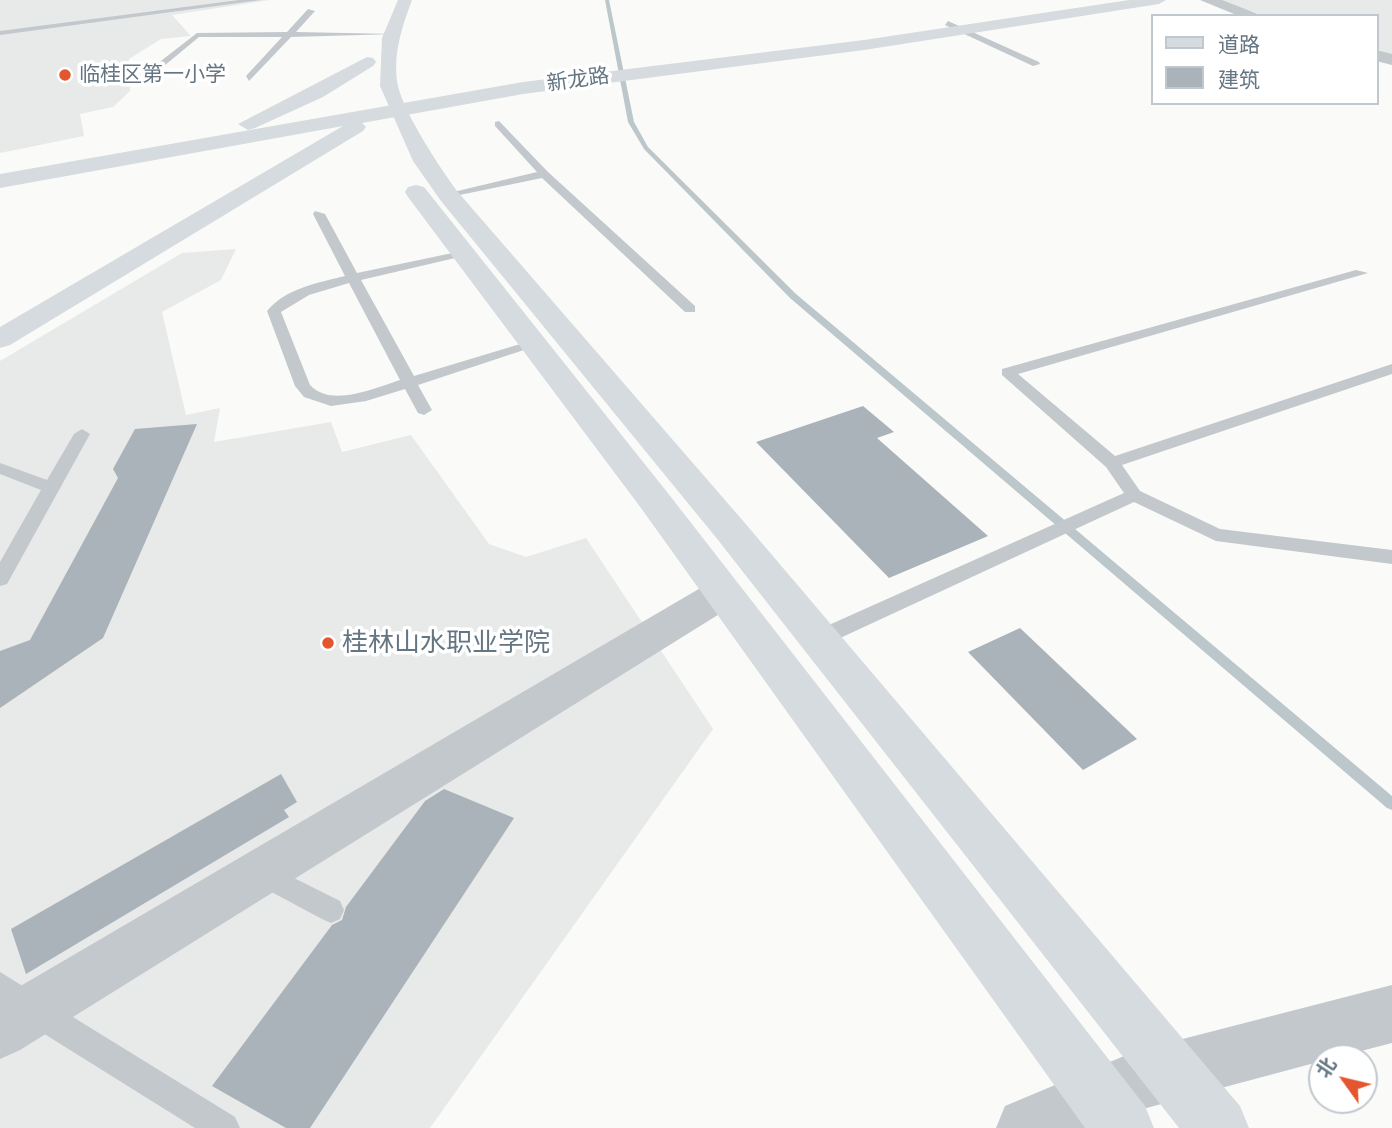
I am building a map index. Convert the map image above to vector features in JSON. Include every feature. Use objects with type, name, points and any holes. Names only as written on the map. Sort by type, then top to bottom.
[{"type":"main road","points":[[387,0],[371,34],[367,62],[379,103],[424,207],[723,593],[1110,1112]]},
{"type":"main road","points":[[5,331],[315,153],[379,103],[388,86],[392,34],[405,0]]},
{"type":"main road","name":"新龙路","points":[[956,27],[1100,0]]},
{"type":"main road","name":"新龙路","points":[[0,169],[379,103],[1159,0]]},
{"type":"main road","points":[[239,128],[316,93],[367,62]]},
{"type":"main road","points":[[379,103],[449,196],[818,639],[1218,1128]]},
{"type":"main road","name":"新龙路","points":[[0,181],[261,136],[379,103]]},
{"type":"main road","points":[[261,136],[307,140],[318,147],[315,153]]},
{"type":"street","points":[[1207,0],[1249,14]]},
{"type":"street","points":[[11,1008],[259,873],[723,593]]},
{"type":"street","points":[[1027,1128],[1110,1112],[1136,1081],[1392,1014]]},
{"type":"lane","points":[[0,33],[257,0]]},
{"type":"lane","points":[[249,78],[311,11]]},
{"type":"lane","points":[[956,27],[1037,64]]},
{"type":"lane","points":[[161,64],[197,35],[392,34]]},
{"type":"lane","points":[[499,124],[544,174],[691,309]]},
{"type":"lane","points":[[449,196],[544,174]]},
{"type":"lane","points":[[319,214],[424,410]]},
{"type":"lane","points":[[462,255],[314,287],[276,307],[276,320],[303,386],[310,394],[331,401],[366,396],[532,345]]},
{"type":"lane","points":[[1361,273],[1007,372],[1112,463],[1134,495],[1216,535],[1392,557]]},
{"type":"lane","points":[[1112,463],[1392,369]]},
{"type":"lane","points":[[0,579],[82,434]]},
{"type":"lane","points":[[0,468],[50,487]]},
{"type":"lane","points":[[818,639],[1134,495]]},
{"type":"lane","points":[[259,873],[331,911]]},
{"type":"lane","points":[[11,1008],[224,1128]]},
{"type":"shaded area","name":"临桂区第一小学","points":[[0,0],[270,0],[172,15],[191,36],[161,39],[129,59],[130,91],[113,107],[80,114],[84,136],[0,153]]},
{"type":"shaded area","points":[[1217,0],[1392,0],[1392,56],[1378,52],[1378,14],[1260,14]]},
{"type":"shaded area","name":"桂林山水职业学院","points":[[236,249],[221,280],[162,312],[186,415],[220,408],[214,442],[331,422],[342,452],[411,435],[489,544],[526,557],[586,538],[713,729],[430,1128],[0,1128],[0,361],[182,253]]},
{"type":"building","points":[[863,406],[894,432],[877,438],[988,536],[889,578],[756,442]]},
{"type":"building","points":[[197,424],[103,638],[0,708],[0,651],[30,640],[118,478],[113,469],[135,429]]},
{"type":"building","points":[[1020,628],[1137,739],[1083,770],[968,652]]},
{"type":"building","points":[[281,774],[297,802],[284,810],[289,817],[26,974],[11,929]]},
{"type":"building","points":[[444,789],[514,818],[310,1128],[286,1128],[212,1086],[332,925],[342,920],[346,907],[425,801]]},
{"type":"waterway","points":[[607,0],[631,122],[646,148],[793,296],[1392,804]]},
{"type":"place","name":"临桂区第一小学","points":[[65,75]]},
{"type":"place","name":"桂林山水职业学院","points":[[328,643]]}]
